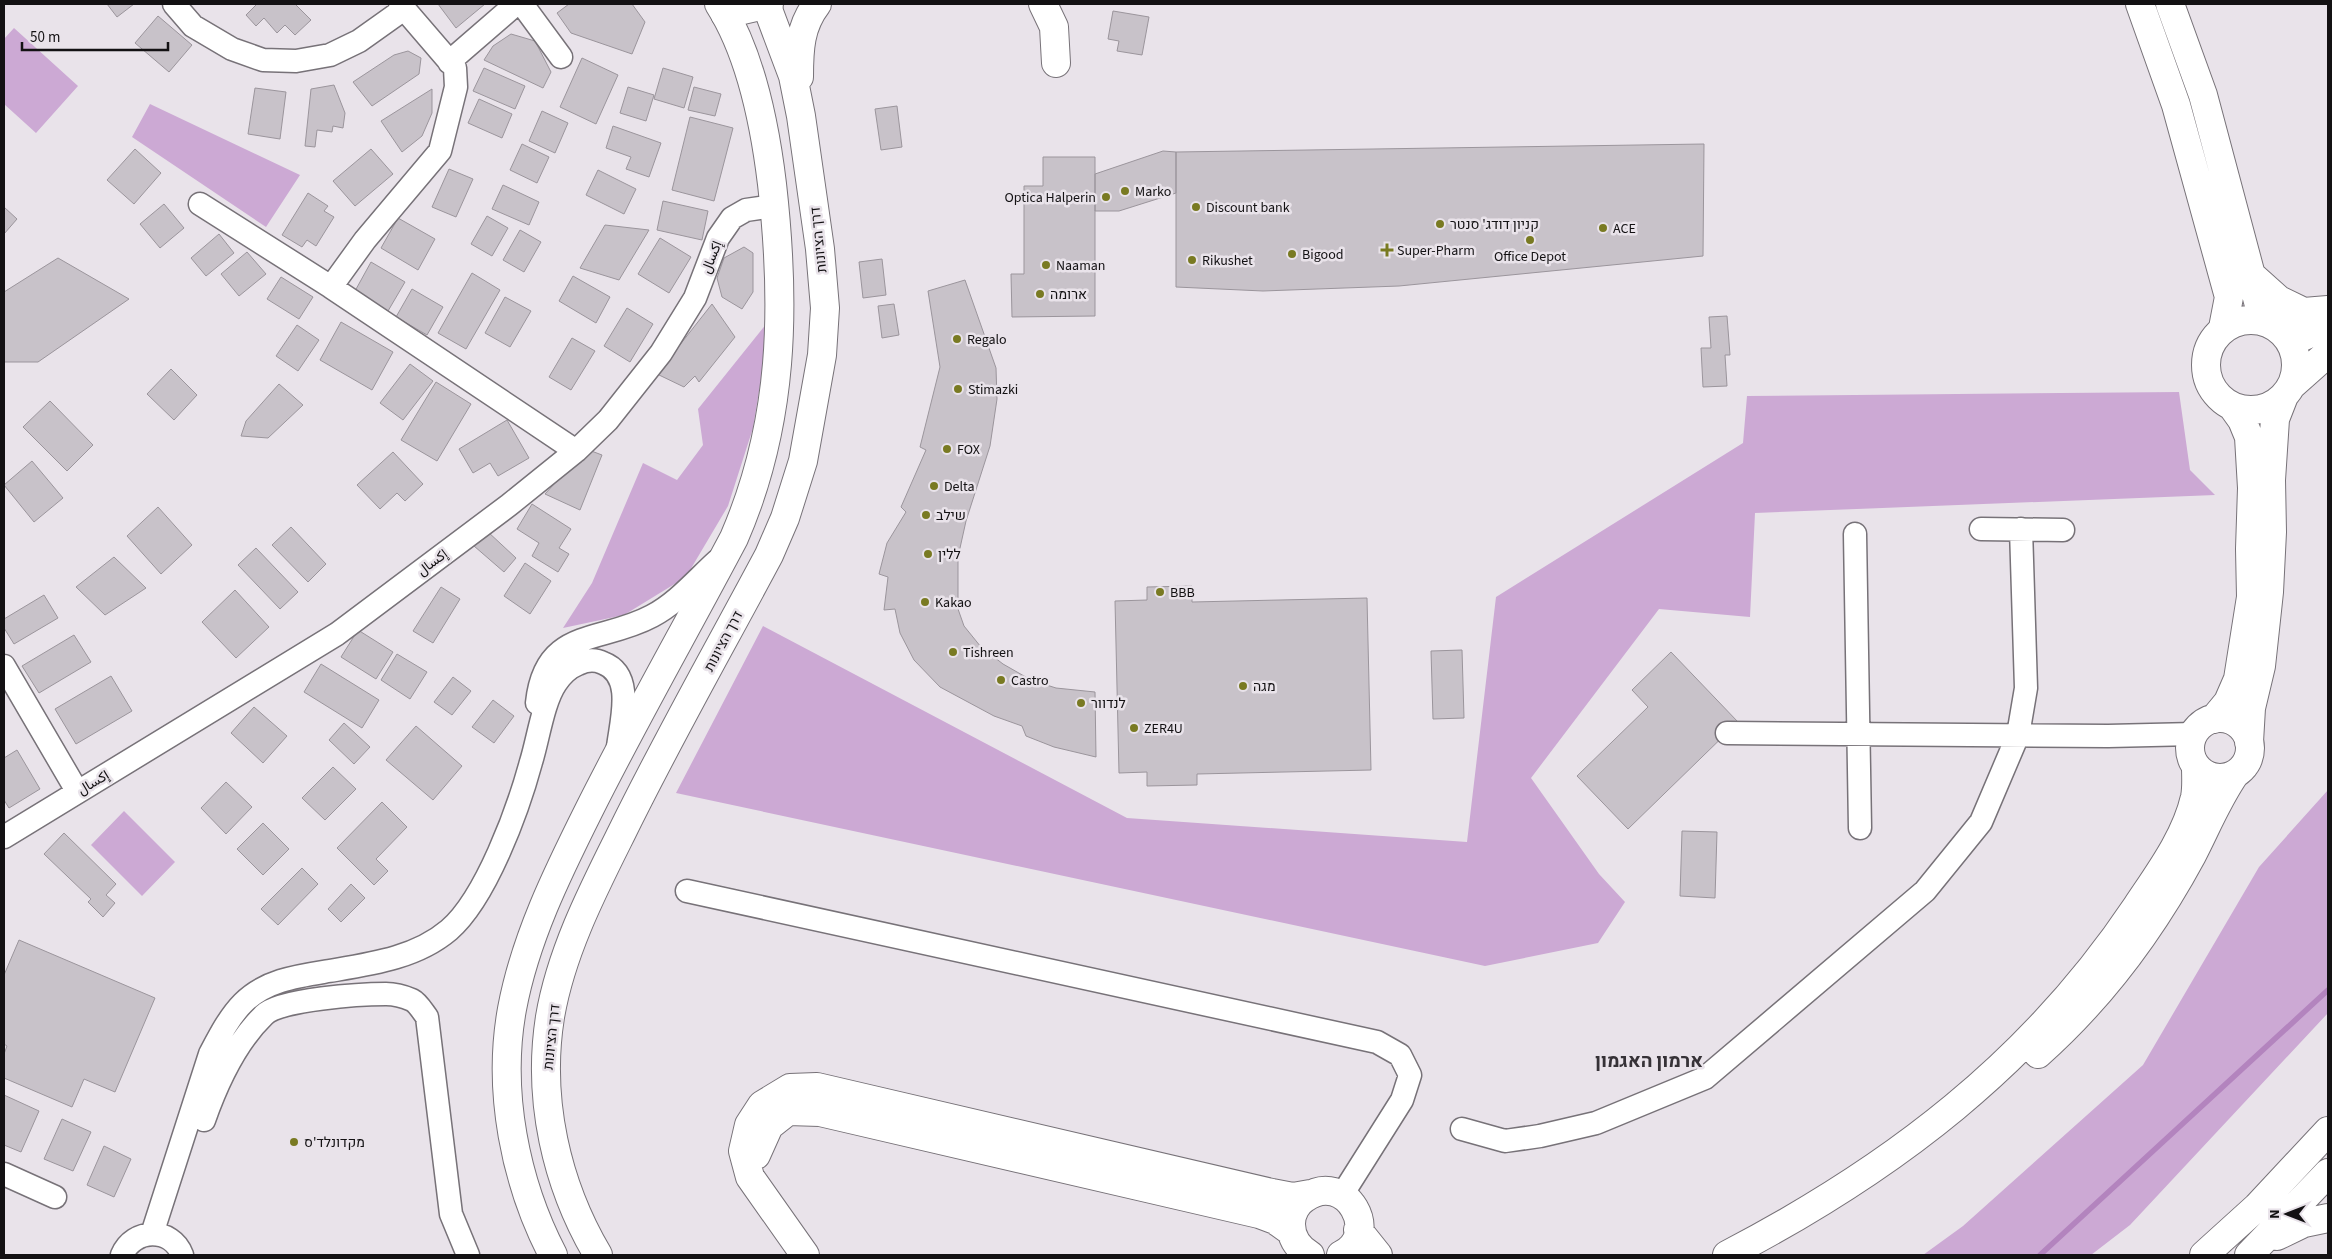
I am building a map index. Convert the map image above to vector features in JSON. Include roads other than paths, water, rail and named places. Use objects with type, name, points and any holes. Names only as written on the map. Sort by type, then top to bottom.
[{"type":"main road","points":[[553,1255],[524,1188],[515,1149],[508,1102],[508,1055],[512,1011],[521,970],[538,918],[568,851],[616,757],[726,553],[749,505],[765,452],[774,403],[779,354],[781,297],[774,206],[767,144],[753,82],[726,7],[767,4]]},
{"type":"main road","name":"דרך הציונות","points":[[598,1255],[572,1205],[553,1142],[547,1099],[550,1017],[559,980],[575,932],[604,868],[641,794],[769,555],[785,518],[803,461],[822,355],[825,308],[810,169],[793,76],[767,4]]},
{"type":"main road","points":[[798,101],[800,41],[804,24],[817,4]]},
{"type":"main road","points":[[1043,4],[1054,27],[1056,63]]},
{"type":"main road","points":[[2140,4],[2176,105],[2228,297],[2223,328]]},
{"type":"main road","points":[[1764,1255],[1840,1211],[1922,1154],[1992,1096],[2082,1012],[2140,940],[2192,855],[2222,792],[2235,774],[2247,762],[2250,754],[2249,742],[2252,708],[2263,650],[2269,592],[2272,532],[2271,480],[2275,419],[2296,370],[2295,355],[2290,341],[2260,309],[2203,95],[2170,4]]},
{"type":"main road","points":[[2251,275],[2279,300],[2304,312],[2328,310]]},
{"type":"main road","points":[[2328,325],[2302,337],[2252,319],[2237,321],[2223,328],[2213,340],[2206,354],[2206,370],[2210,386],[2220,398],[2232,406],[2245,410],[2260,410],[2273,405],[2328,353]]},
{"type":"main road","points":[[1727,1255],[1811,1210],[1945,1116],[1988,1078],[2037,1031],[2070,995],[2127,920],[2176,846],[2191,810],[2195,794],[2196,766],[2191,751],[2204,726],[2228,702],[2238,679],[2251,597],[2252,488],[2249,436],[2242,420],[2232,406]]},
{"type":"main road","points":[[2204,726],[2222,718],[2238,724],[2244,730],[2249,742]]},
{"type":"main road","points":[[2196,766],[2203,773],[2218,778],[2235,774]]},
{"type":"main road","points":[[805,1255],[767,1199],[750,1178],[743,1151],[749,1125],[762,1105],[790,1088],[817,1087],[1293,1198],[1321,1191],[1332,1191],[1342,1195],[1357,1212],[1358,1230],[1353,1245],[1341,1255]]},
{"type":"main road","points":[[767,1199],[754,1158],[769,1126],[788,1111],[820,1112],[1259,1214],[1275,1220],[1292,1232]]},
{"type":"main road","points":[[2204,1255],[2257,1207],[2328,1131]]},
{"type":"main road","points":[[2255,1249],[2328,1173]]},
{"type":"main road","points":[[1310,1194],[1300,1201],[1294,1210],[1291,1221],[1296,1243],[1310,1255]]},
{"type":"main road","points":[[2255,1249],[2304,1223],[2328,1218]]},
{"type":"main road","points":[[1358,1230],[1378,1255]]},
{"type":"street","points":[[174,4],[193,26],[232,49],[263,60],[296,61],[330,55],[359,41],[402,6],[455,68],[456,87],[440,151],[364,240],[330,287]]},
{"type":"street","points":[[449,62],[516,4]]},
{"type":"street","points":[[522,4],[561,57]]},
{"type":"street","points":[[200,204],[330,287],[576,451]]},
{"type":"street","name":"إكسال","points":[[4,837],[337,634],[509,505],[576,451],[608,420],[661,353],[695,298],[718,238],[732,218],[746,210],[774,206]]},
{"type":"street","points":[[1981,529],[2063,530]]},
{"type":"street","points":[[1462,1129],[1505,1141],[1540,1136],[1596,1123],[1705,1078],[1925,891],[1981,822],[2018,735],[2026,688],[2021,529]]},
{"type":"street","points":[[1855,534],[1860,828]]},
{"type":"street","points":[[531,763],[538,691],[544,671],[555,655],[572,643],[624,628],[654,615],[676,599],[726,553]]},
{"type":"street","points":[[152,1234],[210,1054],[242,1004],[262,989],[285,978],[362,966],[418,950],[449,930],[467,910],[504,838],[531,763],[555,684],[568,668],[585,661],[598,661],[613,666],[620,680],[624,699],[616,757]]},
{"type":"street","points":[[4,666],[77,791]]},
{"type":"street","points":[[1727,733],[2018,735],[2204,726]]},
{"type":"street","points":[[686,891],[1377,1042],[1400,1055],[1410,1075],[1402,1100],[1342,1195]]},
{"type":"street","points":[[171,1175],[192,1157],[214,1093],[249,1031],[266,1013],[295,1003],[333,998],[388,994],[405,998],[414,1001],[427,1017],[452,1214],[468,1255]]},
{"type":"street","points":[[4,1174],[55,1197]]},
{"type":"street","points":[[122,1255],[132,1241],[141,1236],[152,1234],[164,1236],[174,1242],[182,1255]]},
{"type":"waterway","points":[[2040,1255],[2328,990]]},
{"type":"place","name":"Marko","points":[[1125,191]]},
{"type":"place","name":"Optica Halperin","points":[[1106,197]]},
{"type":"place","name":"Discount bank","points":[[1196,207]]},
{"type":"place","name":"קניון דודג' סנטר","points":[[1440,224]]},
{"type":"place","name":"ACE","points":[[1603,228]]},
{"type":"place","name":"Office Depot","points":[[1530,240]]},
{"type":"place","name":"Super-Pharm","points":[[1387,250]]},
{"type":"place","name":"Bigood","points":[[1292,254]]},
{"type":"place","name":"Rikushet","points":[[1192,260]]},
{"type":"place","name":"Naaman","points":[[1046,265]]},
{"type":"place","name":"ארומה","points":[[1040,294]]},
{"type":"place","name":"Regalo","points":[[957,339]]},
{"type":"place","name":"Stimazki","points":[[958,389]]},
{"type":"place","name":"FOX","points":[[947,449]]},
{"type":"place","name":"Delta","points":[[934,486]]},
{"type":"place","name":"שילב","points":[[926,515]]},
{"type":"place","name":"ללין","points":[[928,554]]},
{"type":"place","name":"BBB","points":[[1160,592]]},
{"type":"place","name":"Kakao","points":[[925,602]]},
{"type":"place","name":"Tishreen","points":[[953,652]]},
{"type":"place","name":"Castro","points":[[1001,680]]},
{"type":"place","name":"מגה","points":[[1243,686]]},
{"type":"place","name":"לנדוור","points":[[1081,703]]},
{"type":"place","name":"ZER4U","points":[[1134,728]]},
{"type":"place","name":"מקדונלד'ס","points":[[294,1142]]},
{"type":"district","name":"ארמון האגמון","points":[[1649,1060]]}]
